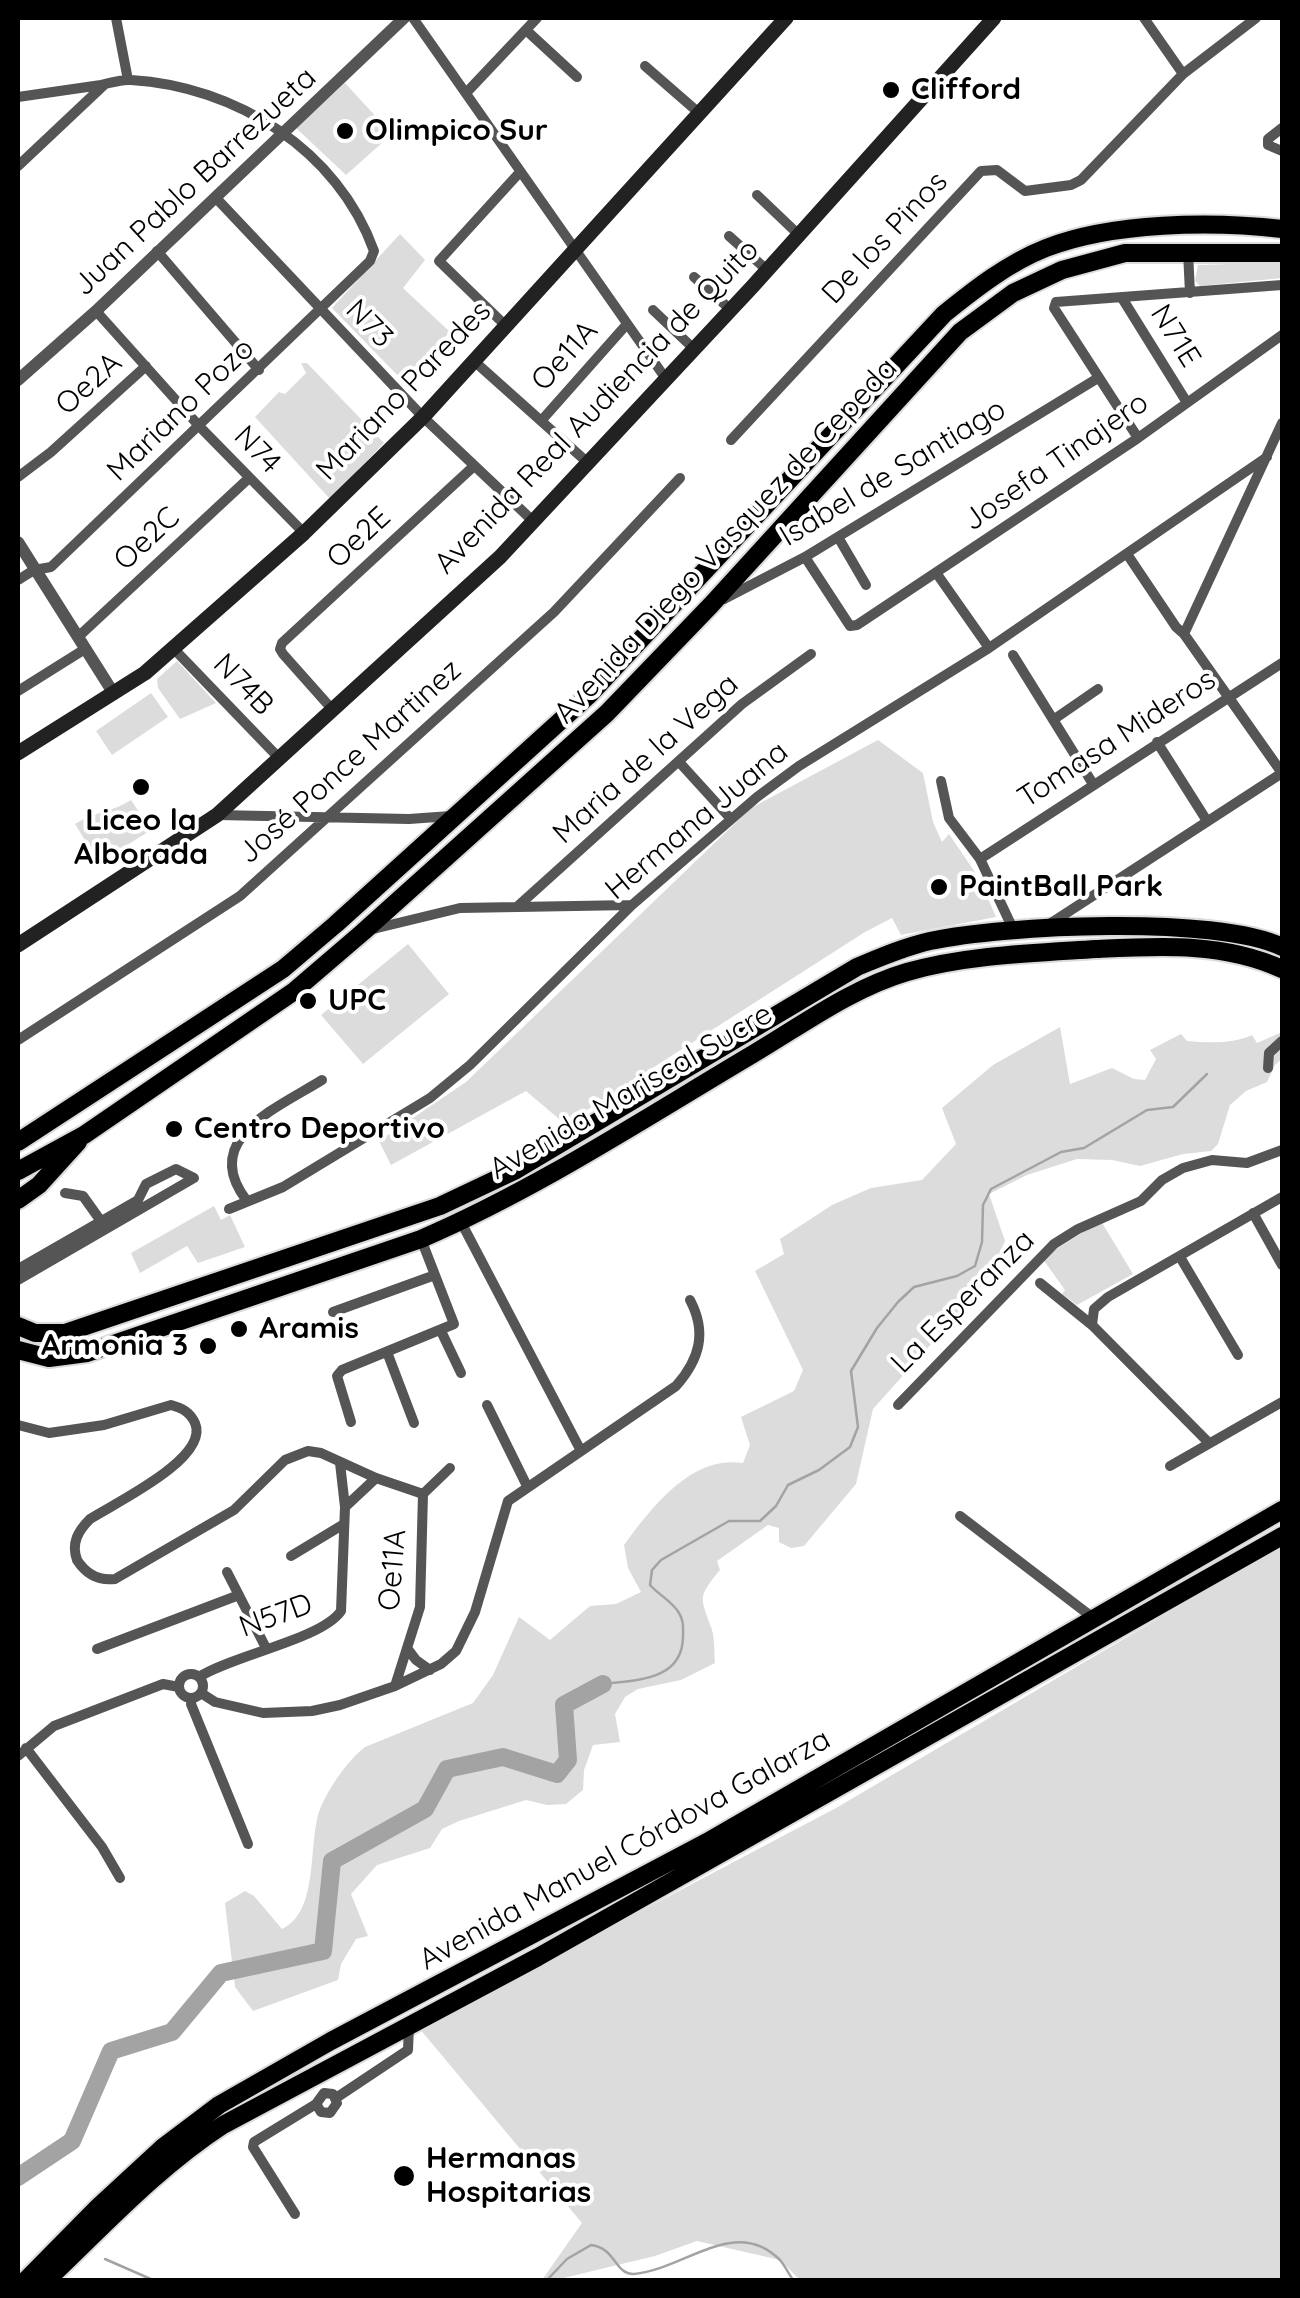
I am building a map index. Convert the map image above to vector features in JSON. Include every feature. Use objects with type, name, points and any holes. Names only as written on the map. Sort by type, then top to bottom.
[{"type":"main road","name":"Mariano Paredes","points":[[18,753],[145,673],[304,534],[423,417],[786,18]]},
{"type":"main road","name":"Avenida Real Audiencia de Quito","points":[[19,941],[217,815],[500,557],[731,310],[994,18]]},
{"type":"main road","name":"Avenida Diego Vasquez de Cepeda","points":[[18,1142],[283,969],[422,846],[589,695],[944,314],[987,279],[1046,248],[1129,230],[1201,226],[1282,229]]},
{"type":"main road","points":[[1194,251],[1201,226]]},
{"type":"main road","name":"Avenida Diego Vasquez de Cepeda","points":[[18,1171],[84,1136],[293,992],[364,932],[607,713],[960,332],[1013,293],[1062,270],[1125,253],[1282,253]]},
{"type":"main road","name":"Avenida Mariscal Sucre","points":[[18,1326],[35,1333],[65,1333],[440,1206],[516,1170],[856,967],[932,941],[1040,930],[1214,930],[1245,934],[1282,947]]},
{"type":"main road","name":"Avenida Mariscal Sucre","points":[[18,1350],[40,1357],[87,1353],[461,1222],[607,1141],[860,991],[907,972],[1026,954],[1147,946],[1219,950],[1282,968]]},
{"type":"main road","points":[[607,1141],[623,1123],[669,1095],[672,1088],[662,1082]]},
{"type":"main road","points":[[18,1200],[60,1165],[84,1136]]},
{"type":"main road","points":[[392,1249],[387,1242],[389,1235],[451,1211],[476,1188]]},
{"type":"main road","name":"Avenida Manuel Córdova Galarza","points":[[873,1756],[1092,1617],[1282,1510]]},
{"type":"main road","name":"Avenida Manuel Córdova Galarza","points":[[26,2280],[190,2146],[223,2125],[538,1957],[767,1816],[873,1756],[1282,1536]]},
{"type":"main road","name":"Avenida Manuel Córdova Galarza","points":[[47,2280],[82,2235],[162,2148],[219,2105],[656,1870],[767,1816]]},
{"type":"main road","points":[[402,2004],[409,2025]]},
{"type":"street","points":[[116,18],[128,80]]},
{"type":"street","name":"Juan Pablo Barrezueta","points":[[18,380],[96,311],[404,18]]},
{"type":"street","points":[[413,18],[666,379]]},
{"type":"street","points":[[467,92],[538,18]]},
{"type":"street","points":[[1144,18],[1184,74]]},
{"type":"street","name":"De los Pinos","points":[[731,440],[980,171],[997,170],[1025,191],[1071,185],[1090,172],[1184,74],[1256,18]]},
{"type":"street","points":[[526,30],[577,77]]},
{"type":"street","points":[[645,66],[699,113]]},
{"type":"street","points":[[18,97],[128,80],[200,91],[244,108],[285,132]]},
{"type":"street","points":[[18,166],[106,84]]},
{"type":"street","points":[[1277,150],[1268,139],[1282,128]]},
{"type":"street","name":"Mariano Pozo","points":[[18,580],[34,570],[52,567],[370,261],[374,251],[358,216],[337,186],[285,132]]},
{"type":"street","points":[[506,326],[439,260],[520,172]]},
{"type":"street","points":[[756,196],[799,235]]},
{"type":"street","name":"N73","points":[[216,198],[423,417],[534,522]]},
{"type":"street","points":[[729,236],[767,270]]},
{"type":"street","points":[[157,251],[258,370]]},
{"type":"street","points":[[1190,293],[1194,251]]},
{"type":"street","points":[[694,277],[731,310]]},
{"type":"street","points":[[1138,438],[1054,306],[1064,300],[1282,285]]},
{"type":"street","name":"N71E","points":[[1122,298],[1186,401]]},
{"type":"street","points":[[653,310],[694,349]]},
{"type":"street","name":"N74","points":[[96,311],[200,427],[304,534]]},
{"type":"street","name":"Oe11A","points":[[541,421],[628,324]]},
{"type":"street","name":"Josefa Tinajero","points":[[804,558],[850,626],[854,626],[1138,438],[1282,334]]},
{"type":"street","points":[[474,361],[587,462]]},
{"type":"street","name":"Oe2A","points":[[18,477],[146,366]]},
{"type":"street","name":"Isabel de Santiago","points":[[711,605],[804,558],[1098,378]]},
{"type":"street","points":[[1184,634],[1282,423]]},
{"type":"street","name":"Hermana Juana","points":[[229,1208],[283,1187],[430,1098],[470,1065],[632,904],[730,818],[798,766],[988,648],[1267,457]]},
{"type":"street","name":"Oe2E","points":[[332,708],[280,649],[474,466]]},
{"type":"street","name":"Oe2C","points":[[18,691],[82,643],[249,478]]},
{"type":"street","name":"José Ponce Martinez","points":[[18,1040],[240,896],[554,612],[680,478]]},
{"type":"street","points":[[838,537],[866,585]]},
{"type":"street","points":[[18,542],[114,694]]},
{"type":"street","points":[[1040,930],[1282,773],[1127,554]]},
{"type":"street","points":[[937,574],[988,648]]},
{"type":"street","name":"N74B","points":[[173,648],[278,757]]},
{"type":"street","name":"Maria de la Vega","points":[[518,906],[742,704],[811,654]]},
{"type":"street","points":[[1013,656],[1092,784]]},
{"type":"street","name":"Tomasa Mideros","points":[[980,859],[1282,663]]},
{"type":"street","points":[[1052,720],[1098,690]]},
{"type":"street","points":[[1157,742],[1207,821]]},
{"type":"street","points":[[680,763],[730,818]]},
{"type":"street","points":[[941,782],[949,818],[980,859],[1015,932]]},
{"type":"street","points":[[217,815],[409,819],[455,816]]},
{"type":"street","points":[[409,819],[422,835],[422,846]]},
{"type":"street","points":[[364,932],[460,908],[632,904]]},
{"type":"street","points":[[1268,1068],[1270,1053],[1282,1041]]},
{"type":"street","points":[[248,1201],[230,1170],[236,1146],[263,1116],[322,1080]]},
{"type":"street","name":"La Esperanza","points":[[898,1404],[1054,1244],[1089,1223],[1140,1201],[1162,1180],[1183,1168],[1212,1160],[1246,1162],[1282,1150]]},
{"type":"street","points":[[22,1272],[194,1178],[176,1169],[146,1184],[141,1205]]},
{"type":"street","points":[[65,1193],[83,1196],[104,1225]]},
{"type":"street","points":[[1092,1325],[1092,1314],[1098,1305],[1282,1197]]},
{"type":"street","points":[[1252,1213],[1282,1265]]},
{"type":"street","points":[[461,1222],[580,1449]]},
{"type":"street","points":[[350,1422],[336,1376],[342,1370],[454,1324],[421,1239]]},
{"type":"street","points":[[1180,1257],[1238,1355]]},
{"type":"street","points":[[333,1312],[435,1275]]},
{"type":"street","points":[[1040,1283],[1092,1325],[1209,1443]]},
{"type":"street","points":[[120,1878],[102,1847],[22,1752],[54,1726],[164,1684],[179,1687],[184,1695],[238,1709],[284,1713],[340,1705],[430,1670],[456,1651],[488,1576],[508,1501],[676,1386],[691,1369],[700,1336],[699,1318],[690,1300]]},
{"type":"street","points":[[441,1331],[461,1373]]},
{"type":"street","points":[[387,1352],[414,1423]]},
{"type":"street","points":[[18,1360],[40,1357]]},
{"type":"street","points":[[1170,1466],[1282,1402]]},
{"type":"street","points":[[18,1425],[49,1433],[104,1424],[170,1405],[189,1414],[196,1426],[192,1450],[184,1460],[80,1528],[75,1541],[77,1560],[104,1580],[115,1579],[234,1510],[285,1460],[308,1452],[321,1453],[423,1494]]},
{"type":"street","points":[[487,1405],[527,1486]]},
{"type":"street","name":"N57D","points":[[199,1676],[230,1660],[334,1622],[341,1611],[345,1507],[340,1463]]},
{"type":"street","name":"Oe11A","points":[[396,1686],[420,1607],[423,1494],[450,1468]]},
{"type":"street","points":[[345,1507],[376,1478]]},
{"type":"street","points":[[960,1516],[1092,1617]]},
{"type":"street","points":[[291,1556],[344,1524]]},
{"type":"street","points":[[227,1572],[266,1648]]},
{"type":"street","points":[[97,1649],[239,1595]]},
{"type":"street","points":[[407,1648],[430,1670]]},
{"type":"street","points":[[179,1687],[186,1675],[199,1676],[203,1685],[191,1704],[248,1844]]},
{"type":"street","points":[[294,2214],[255,2152],[254,2142],[316,2104],[320,2112],[330,2113],[336,2107],[336,2098],[408,2050],[409,2025]]},
{"type":"shaded area","name":"Olimpico Sur","points":[[345,83],[392,134],[346,175],[296,128]]},
{"type":"shaded area","points":[[400,234],[425,260],[403,288],[450,332],[403,381],[332,308]]},
{"type":"shaded area","points":[[1282,264],[1282,278],[1200,286],[1195,281],[1198,265]]},
{"type":"shaded area","points":[[301,363],[307,363],[384,443],[330,499],[255,417],[279,392],[285,394],[306,373]]},
{"type":"shaded area","points":[[177,661],[216,703],[180,719],[158,688],[157,679]]},
{"type":"shaded area","points":[[151,693],[168,717],[112,755],[96,731]]},
{"type":"shaded area","points":[[878,740],[923,773],[933,822],[942,842],[949,834],[979,878],[996,917],[901,935],[892,918],[565,1124],[526,1091],[391,1165],[379,1141],[466,1082],[751,808]]},
{"type":"shaded area","points":[[131,800],[151,830],[99,863],[75,824]]},
{"type":"shaded area","points":[[408,944],[449,994],[363,1064],[321,1015]]},
{"type":"shaded area","points":[[1060,1027],[1070,1084],[1112,1068],[1145,1080],[1156,1059],[1150,1050],[1181,1034],[1187,1041],[1212,1042],[1252,1035],[1257,1043],[1282,1032],[1282,1059],[1267,1082],[1246,1091],[1230,1105],[1218,1144],[1211,1151],[1140,1166],[1077,1159],[1027,1175],[989,1194],[1005,1241],[993,1270],[873,1409],[856,1484],[804,1546],[791,1548],[779,1542],[779,1528],[768,1525],[717,1561],[720,1570],[703,1598],[713,1634],[715,1663],[681,1680],[638,1689],[625,1697],[615,1714],[620,1742],[593,1745],[584,1770],[583,1790],[566,1804],[526,1800],[459,1821],[442,1829],[430,1848],[377,1865],[351,1894],[368,1936],[356,1939],[341,1964],[338,1980],[253,2011],[235,1987],[225,1903],[245,1891],[282,1929],[294,1920],[307,1893],[319,1812],[338,1776],[358,1753],[473,1703],[493,1675],[519,1617],[550,1640],[590,1606],[616,1604],[641,1592],[628,1568],[624,1545],[660,1500],[690,1475],[706,1467],[743,1463],[750,1445],[741,1417],[794,1391],[803,1370],[755,1271],[784,1254],[780,1239],[832,1205],[871,1188],[922,1180],[956,1144],[942,1108],[993,1065]]},
{"type":"shaded area","points":[[214,1206],[221,1220],[230,1215],[245,1247],[198,1263],[187,1246],[140,1273],[131,1253]]},
{"type":"shaded area","points":[[1101,1221],[1133,1274],[1077,1305],[1062,1294],[1065,1290],[1042,1258]]},
{"type":"shaded area","points":[[1282,1546],[1282,2280],[800,2280],[780,2260],[697,2241],[655,2256],[542,2280],[582,2223],[419,2028],[836,1808]]},
{"type":"waterway","points":[[603,1684],[655,1675],[675,1662],[681,1651],[681,1616],[650,1585],[652,1570],[661,1560],[729,1521],[760,1521],[776,1506],[788,1485],[819,1470],[850,1447],[858,1427],[851,1371],[877,1328],[914,1287],[957,1276],[975,1266],[982,1242],[983,1205],[991,1189],[1061,1152],[1084,1148],[1147,1110],[1173,1107],[1207,1074]]},
{"type":"waterway","points":[[18,2177],[72,2141],[111,2051],[172,2032],[221,1973],[323,1951],[332,1861],[425,1809],[447,1769],[503,1757],[557,1774],[568,1760],[564,1705],[603,1684]]},
{"type":"waterway","points":[[547,2280],[567,2259],[591,2245],[606,2251],[623,2270],[634,2274],[710,2248],[746,2242],[763,2247],[780,2260],[793,2280]]},
{"type":"waterway","points":[[105,2259],[153,2280]]},
{"type":"place","name":"Clifford","points":[[891,90]]},
{"type":"place","name":"Olimpico Sur","points":[[345,131]]},
{"type":"place","name":"Liceo la Alborada","points":[[141,787]]},
{"type":"place","name":"PaintBall Park","points":[[939,887]]},
{"type":"place","name":"UPC","points":[[308,1001]]},
{"type":"place","name":"Centro Deportivo","points":[[174,1129]]},
{"type":"place","name":"Aramis","points":[[239,1329]]},
{"type":"place","name":"Armonia 3","points":[[208,1346]]},
{"type":"place","name":"Hermanas Hospitarias","points":[[404,2176]]}]
